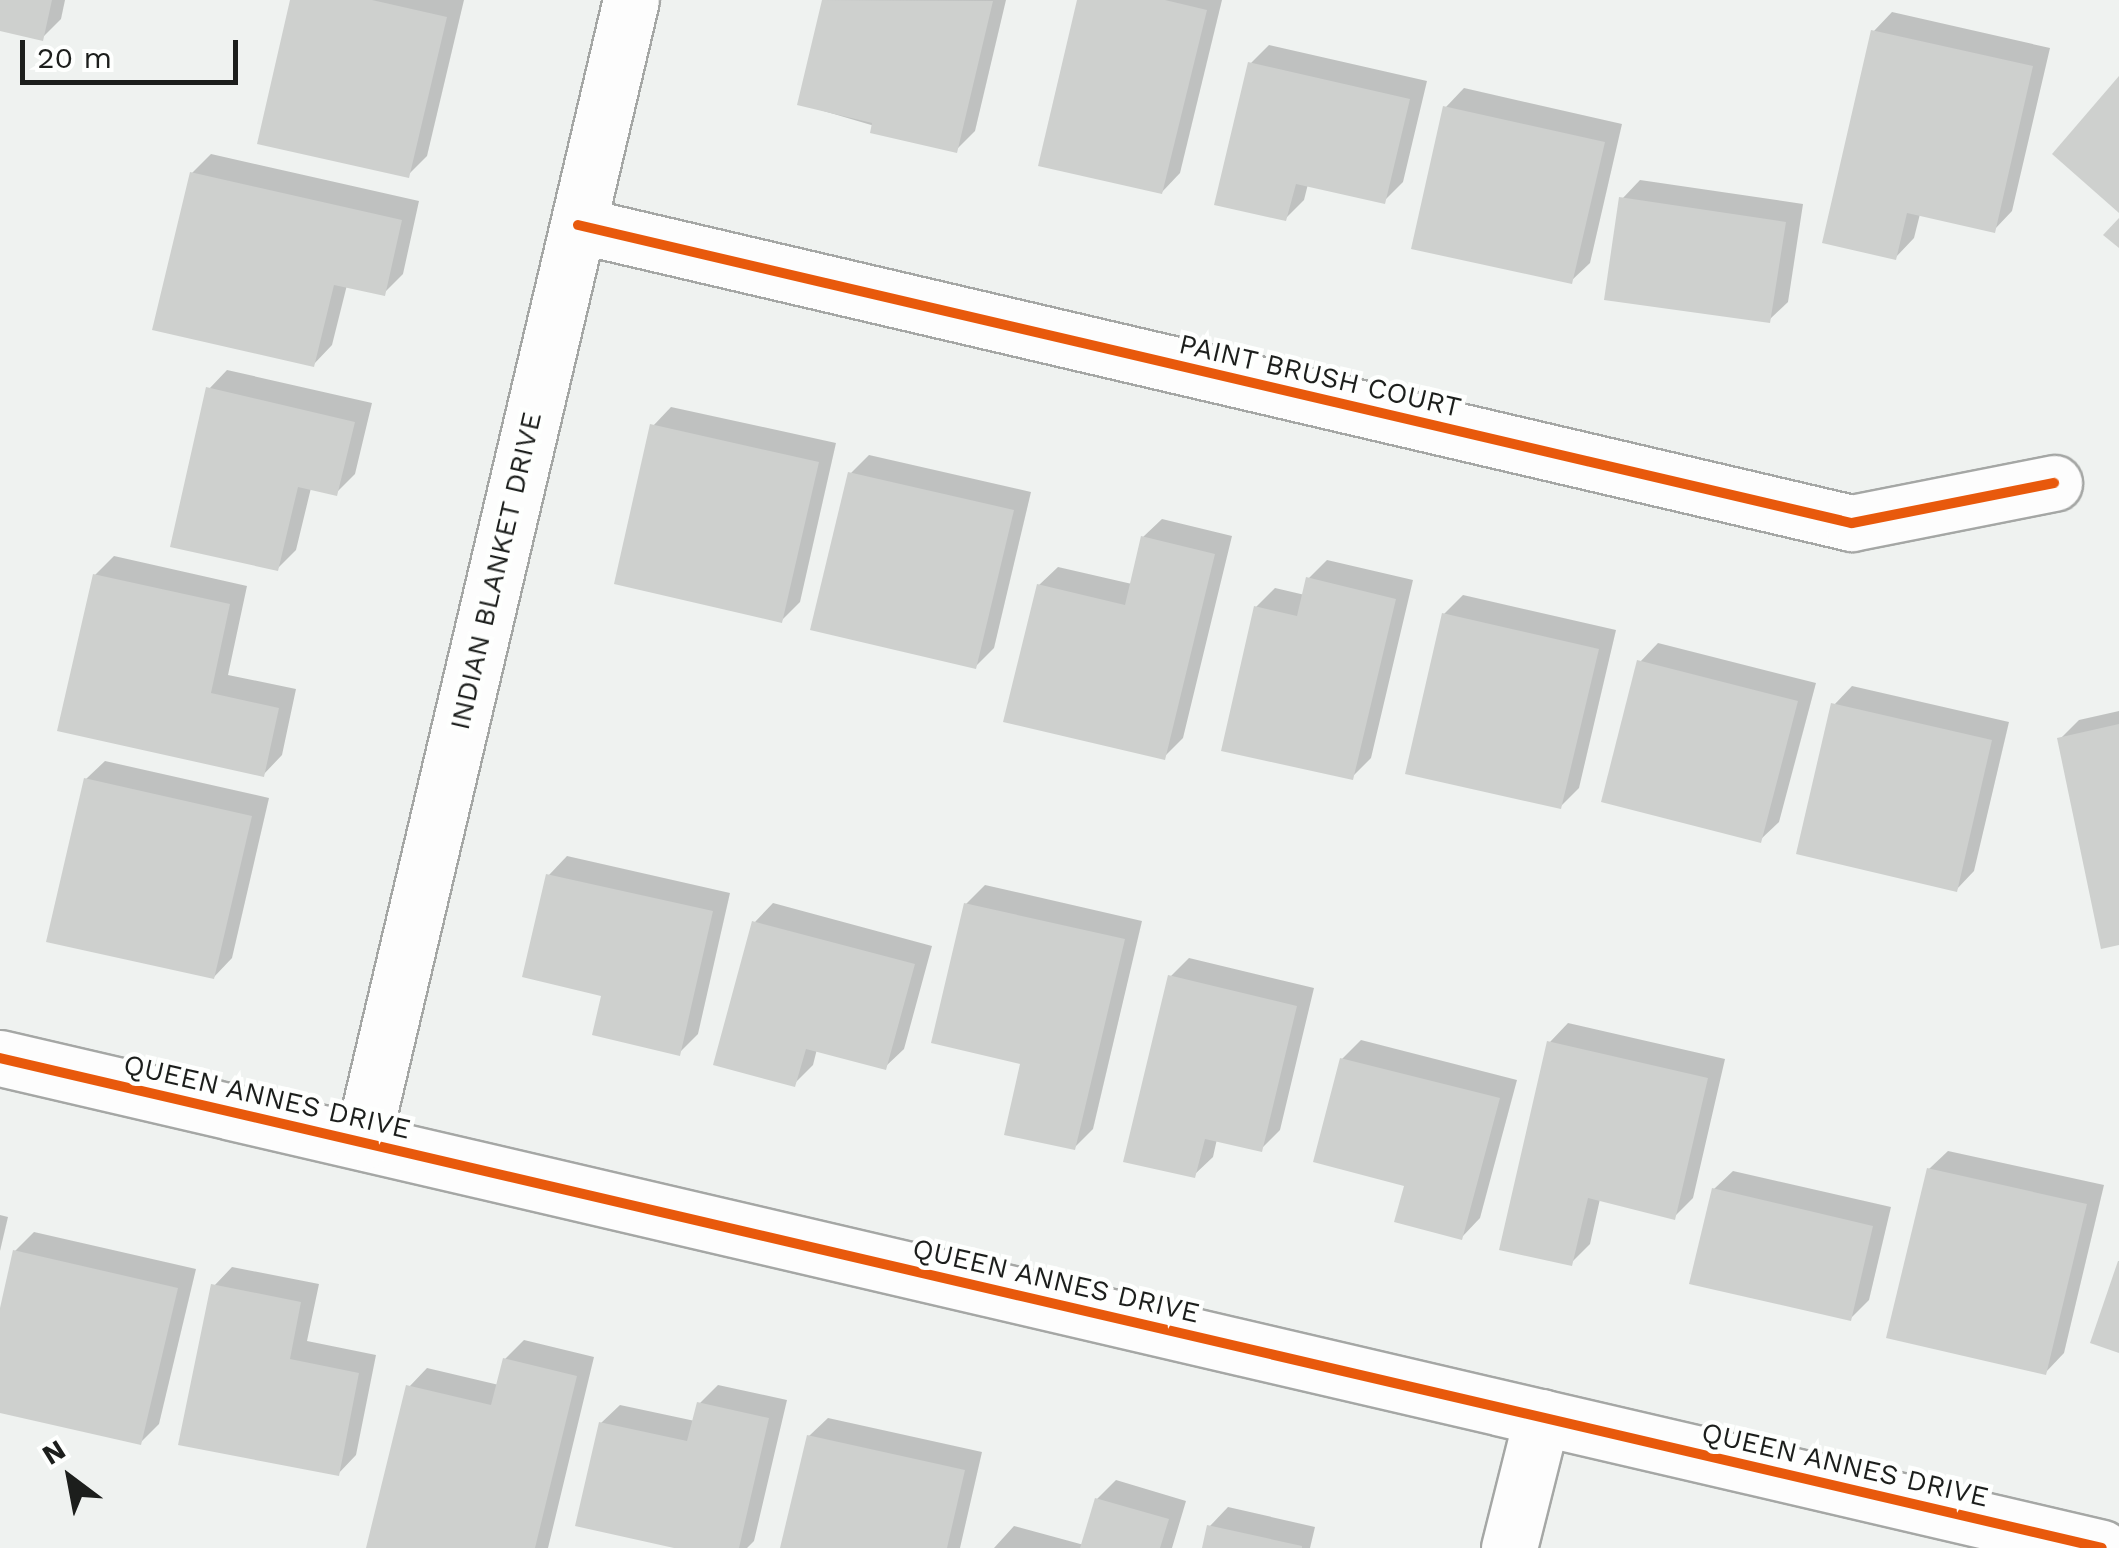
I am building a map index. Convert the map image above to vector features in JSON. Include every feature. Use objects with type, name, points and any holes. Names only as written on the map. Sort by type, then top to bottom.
[{"type":"street","name":"INDIAN BLANKET DRIVE","points":[[362,1142],[631,0]]},
{"type":"street","name":"PAINT BRUSH COURT","points":[[578,225],[1852,524],[2054,483]]},
{"type":"street","name":"QUEEN ANNES DRIVE","points":[[0,1058],[2102,1548]]},
{"type":"street","points":[[1509,1548],[1542,1417]]},
{"type":"building","points":[[0,0],[52,0],[43,41],[0,31]]},
{"type":"building","points":[[290,0],[372,0],[447,17],[409,178],[257,144]]},
{"type":"building","points":[[822,0],[993,1],[957,153],[870,133],[872,123],[797,105]]},
{"type":"building","points":[[1077,0],[1165,0],[1207,10],[1162,194],[1038,166]]},
{"type":"building","points":[[1871,30],[2033,66],[1995,233],[1907,213],[1896,260],[1822,243]]},
{"type":"building","points":[[1248,62],[1410,99],[1385,204],[1296,184],[1286,221],[1214,205]]},
{"type":"building","points":[[2119,76],[2119,213],[2052,154]]},
{"type":"building","points":[[1443,106],[1605,142],[1572,284],[1411,249]]},
{"type":"building","points":[[190,172],[402,220],[385,296],[334,285],[314,367],[152,330]]},
{"type":"building","points":[[1619,197],[1786,222],[1770,323],[1604,300]]},
{"type":"building","points":[[2119,218],[2119,248],[2103,235]]},
{"type":"building","points":[[206,387],[355,422],[337,496],[298,487],[278,571],[170,547]]},
{"type":"building","points":[[650,424],[819,462],[782,623],[614,584]]},
{"type":"building","points":[[848,472],[1014,510],[976,669],[810,630]]},
{"type":"building","points":[[1141,536],[1215,554],[1165,760],[1003,722],[1037,584],[1125,605]]},
{"type":"building","points":[[93,574],[230,604],[211,693],[279,708],[264,777],[57,731]]},
{"type":"building","points":[[1306,577],[1396,599],[1353,780],[1221,751],[1254,606],[1297,616]]},
{"type":"building","points":[[1442,613],[1599,649],[1561,809],[1405,774]]},
{"type":"building","points":[[1637,660],[1798,701],[1761,843],[1601,802]]},
{"type":"building","points":[[1831,703],[1992,740],[1957,892],[1796,854]]},
{"type":"building","points":[[2119,724],[2119,945],[2101,949],[2057,738]]},
{"type":"building","points":[[84,778],[252,816],[214,979],[46,942]]},
{"type":"building","points":[[546,874],[713,911],[680,1056],[592,1035],[601,996],[522,977]]},
{"type":"building","points":[[964,903],[1125,939],[1075,1150],[1004,1135],[1020,1064],[931,1043]]},
{"type":"building","points":[[752,921],[915,964],[886,1070],[806,1049],[795,1087],[713,1065]]},
{"type":"building","points":[[1168,975],[1297,1006],[1262,1152],[1205,1139],[1195,1178],[1123,1162]]},
{"type":"building","points":[[1547,1041],[1708,1078],[1675,1220],[1588,1198],[1572,1266],[1499,1250]]},
{"type":"building","points":[[1340,1058],[1500,1098],[1462,1240],[1394,1222],[1404,1186],[1313,1162]]},
{"type":"building","points":[[1927,1168],[2087,1204],[2046,1375],[1886,1338]]},
{"type":"building","points":[[1712,1188],[1873,1226],[1851,1321],[1689,1284]]},
{"type":"building","points":[[13,1250],[178,1288],[141,1445],[0,1413],[0,1308]]},
{"type":"building","points":[[2119,1261],[2119,1353],[2090,1343]]},
{"type":"building","points":[[211,1284],[301,1302],[290,1359],[359,1373],[339,1476],[178,1445]]},
{"type":"building","points":[[503,1358],[577,1376],[535,1548],[366,1548],[406,1385],[491,1405]]},
{"type":"building","points":[[697,1402],[769,1418],[739,1548],[674,1548],[575,1526],[599,1422],[687,1441]]},
{"type":"building","points":[[807,1435],[965,1470],[947,1548],[780,1548]]},
{"type":"building","points":[[1095,1498],[1169,1519],[1160,1548],[1080,1548]]},
{"type":"building","points":[[1207,1525],[1302,1546],[1302,1548],[1202,1548]]},
{"type":"cycle path","points":[[578,225],[1852,523],[2054,483]]},
{"type":"cycle path","points":[[0,1058],[2102,1548]]}]
